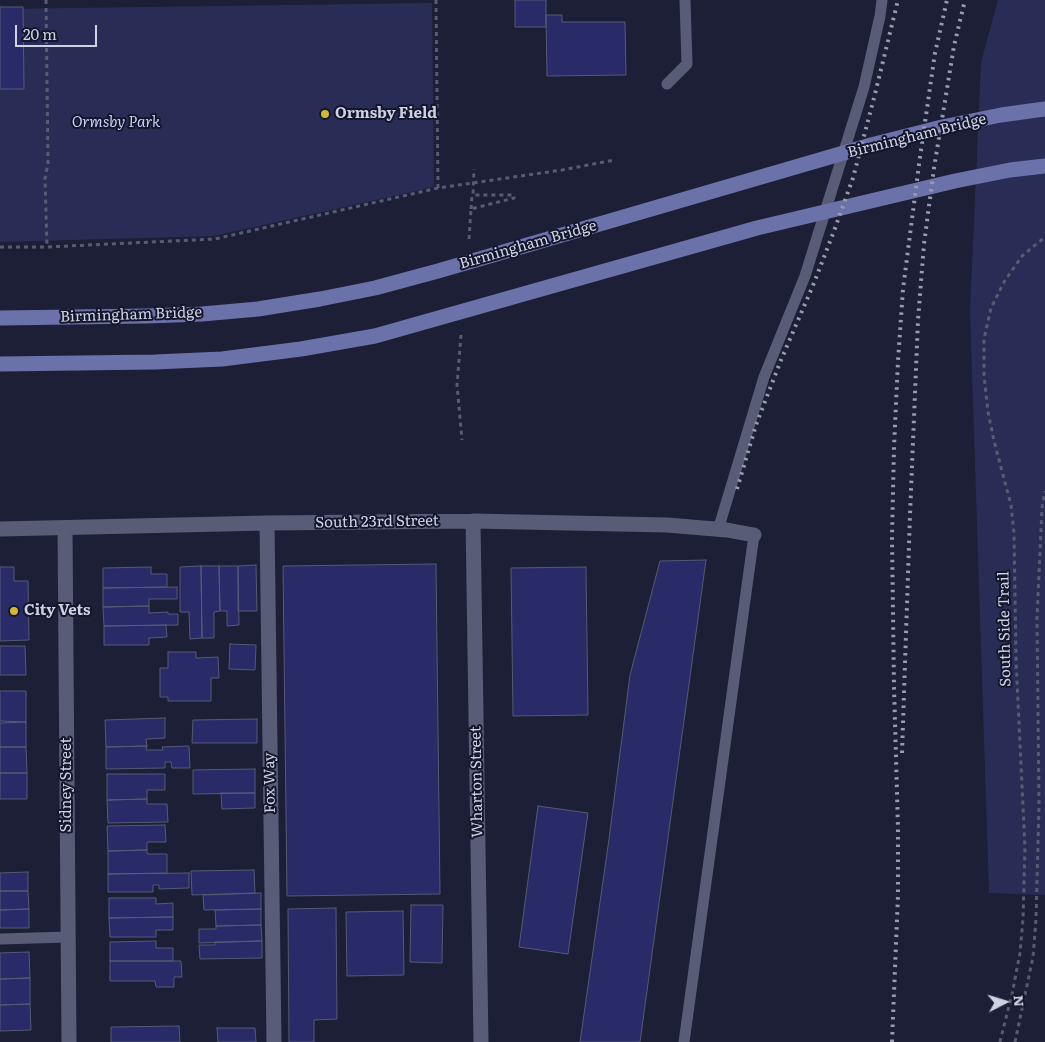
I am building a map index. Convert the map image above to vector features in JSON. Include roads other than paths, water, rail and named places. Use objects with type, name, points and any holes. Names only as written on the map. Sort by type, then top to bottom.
[{"type":"main road","name":"Birmingham Bridge","points":[[0,318],[212,313],[258,309],[375,288],[880,143],[942,127],[1045,109]]},
{"type":"main road","points":[[0,364],[222,359],[301,349],[375,336],[757,228],[954,181],[1010,170],[1045,166]]},
{"type":"street","name":"South 23rd Street","points":[[0,529],[473,521],[667,525],[754,535]]},
{"type":"street","name":"Wharton Street","points":[[473,521],[481,1042]]},
{"type":"street","name":"Fox Way","points":[[267,523],[274,1042]]},
{"type":"street","name":"Sidney Street","points":[[65,528],[69,1042]]},
{"type":"lane","points":[[667,84],[686,64],[685,0]]},
{"type":"lane","points":[[718,530],[764,377],[805,276],[864,87],[882,0]]},
{"type":"lane","points":[[684,1042],[754,535]]},
{"type":"lane","points":[[0,939],[68,937]]},
{"type":"railway","points":[[737,489],[756,425],[814,283],[853,178],[898,0]]},
{"type":"railway","points":[[892,1042],[898,895],[892,537],[898,361],[903,289],[920,157],[935,53],[947,0]]},
{"type":"railway","points":[[902,753],[918,320],[924,244],[954,46],[965,0]]},
{"type":"place","name":"Ormsby Field","points":[[325,114]]},
{"type":"place","name":"City Vets","points":[[14,611]]},
{"type":"park label","name":"Ormsby Park","points":[[116,123]]}]
